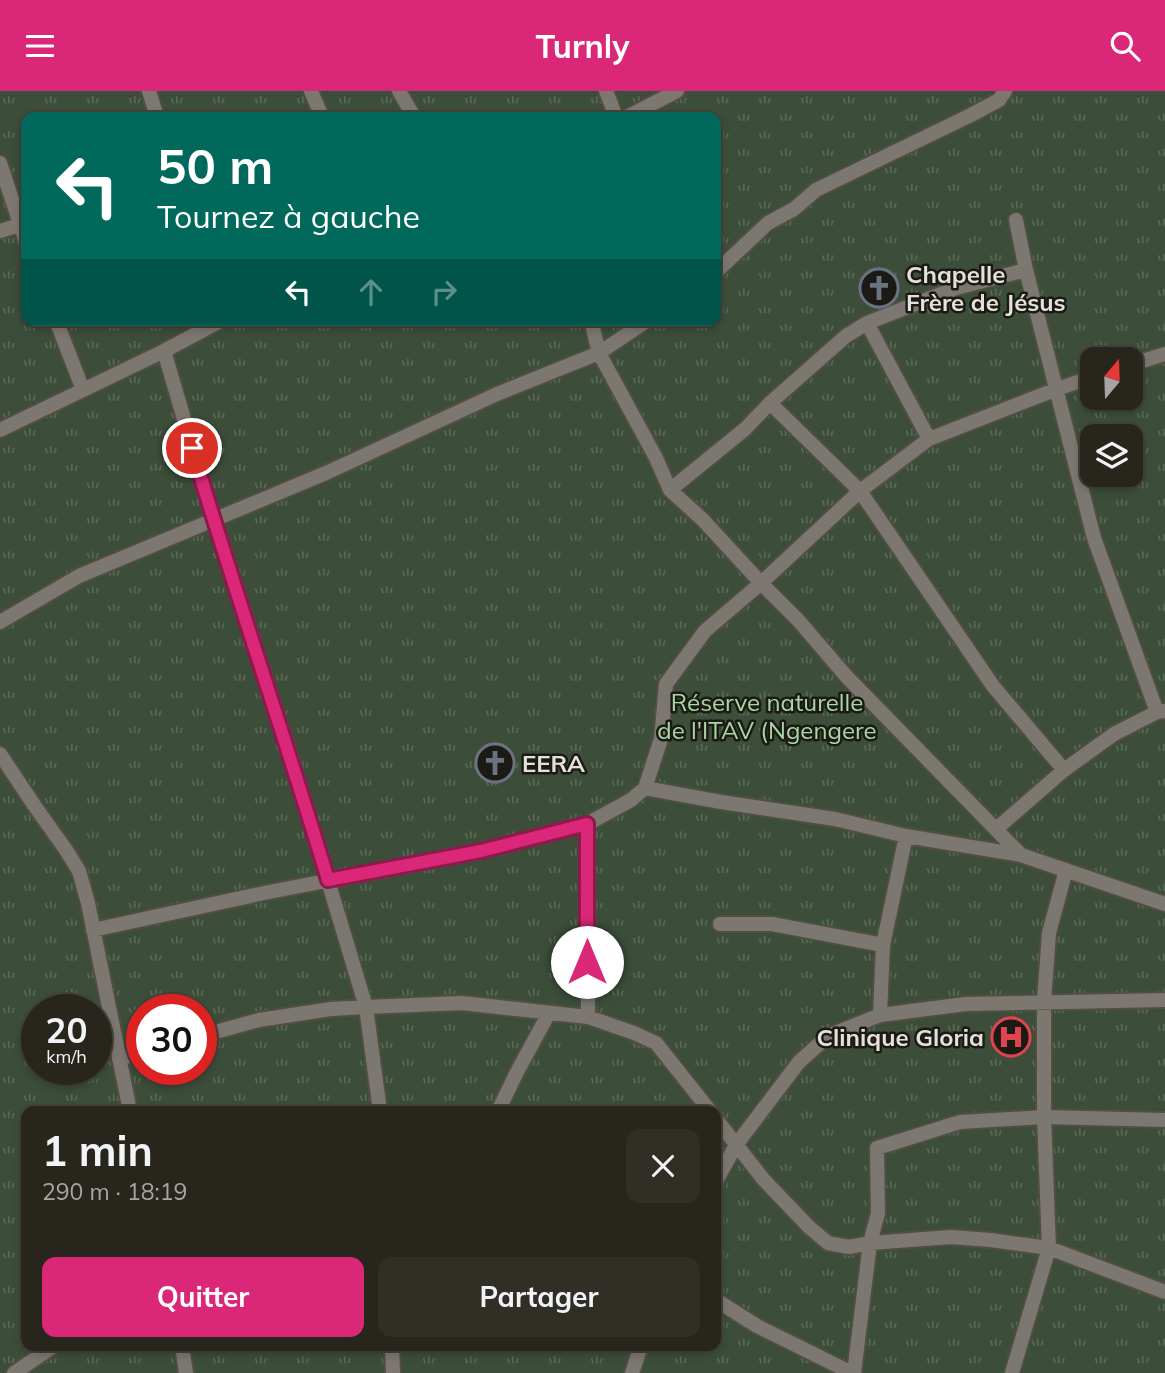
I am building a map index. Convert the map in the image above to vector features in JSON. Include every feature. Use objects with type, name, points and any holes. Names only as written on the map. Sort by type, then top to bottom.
[{"type":"street","points":[[149,91],[155,112]]},
{"type":"street","points":[[311,91],[320,112]]},
{"type":"street","points":[[399,91],[411,112]]},
{"type":"street","points":[[606,91],[614,112]]},
{"type":"street","points":[[637,112],[677,91]]},
{"type":"street","points":[[721,267],[768,223],[794,209],[816,190],[971,115],[999,100],[1005,91]]},
{"type":"street","points":[[0,163],[21,228]]},
{"type":"street","points":[[996,829],[1064,770],[1114,734],[1161,711],[1094,538],[1026,270],[1016,220]]},
{"type":"street","points":[[0,231],[20,225]]},
{"type":"street","points":[[670,490],[746,429],[770,403],[846,336],[867,323],[956,288],[1026,270]]},
{"type":"street","points":[[867,323],[929,439]]},
{"type":"street","points":[[58,326],[83,390]]},
{"type":"street","points":[[0,430],[164,352],[211,326]]},
{"type":"street","points":[[592,326],[599,353],[656,458],[670,490],[703,520],[798,620],[846,676],[1020,855]]},
{"type":"street","points":[[0,622],[79,576],[326,473],[497,394],[599,353],[639,326]]},
{"type":"street","points":[[164,352],[366,1007],[379,1106]]},
{"type":"street","points":[[1143,361],[1165,354]]},
{"type":"street","points":[[93,930],[264,893],[481,851],[587,824],[631,800],[645,788],[661,739],[666,684],[705,631],[860,491],[929,439],[1080,381]]},
{"type":"street","points":[[770,403],[860,491],[993,686],[1064,770]]},
{"type":"street","points":[[0,754],[79,871],[88,903],[129,1106]]},
{"type":"street","points":[[645,788],[835,819],[906,836],[1020,855],[1165,904]]},
{"type":"street","points":[[587,824],[588,1017]]},
{"type":"street","points":[[880,1016],[883,945],[906,836]]},
{"type":"street","points":[[1012,1373],[1049,1248],[1044,1117],[1044,1001],[1049,933],[1066,870]]},
{"type":"street","points":[[720,924],[772,924],[883,945]]},
{"type":"street","points":[[721,1172],[736,1145],[799,1062],[828,1036],[880,1016],[966,1003],[1165,1000]]},
{"type":"street","points":[[217,1032],[260,1020],[331,1009],[462,1003],[588,1017],[656,1043],[706,1106]]},
{"type":"street","points":[[500,1106],[549,1013]]},
{"type":"street","points":[[119,1059],[126,1057]]},
{"type":"street","points":[[721,1303],[757,1326],[853,1373],[870,1243],[878,1213],[877,1148],[960,1122],[1044,1117],[1165,1120]]},
{"type":"street","points":[[721,1126],[773,1189],[828,1243],[849,1247],[951,1237],[1049,1248],[1165,1291]]},
{"type":"street","points":[[14,1373],[47,1351]]},
{"type":"street","points":[[183,1351],[186,1373]]},
{"type":"street","points":[[392,1351],[393,1373]]},
{"type":"street","points":[[632,1373],[639,1351]]},
{"type":"green space","name":"Réserve naturelle de l'ITAV (Ngengere","points":[[0,91],[1165,91],[1165,1373],[0,1373]]},
{"type":"place","name":"Chapelle Frère de Jésus","points":[[879,288]]},
{"type":"place","name":"EERA","points":[[495,763]]},
{"type":"place","name":"Clinique Gloria","points":[[1011,1037]]},
{"type":"route","points":[[192,448],[328,880],[481,851],[587,824],[587,962]]}]
